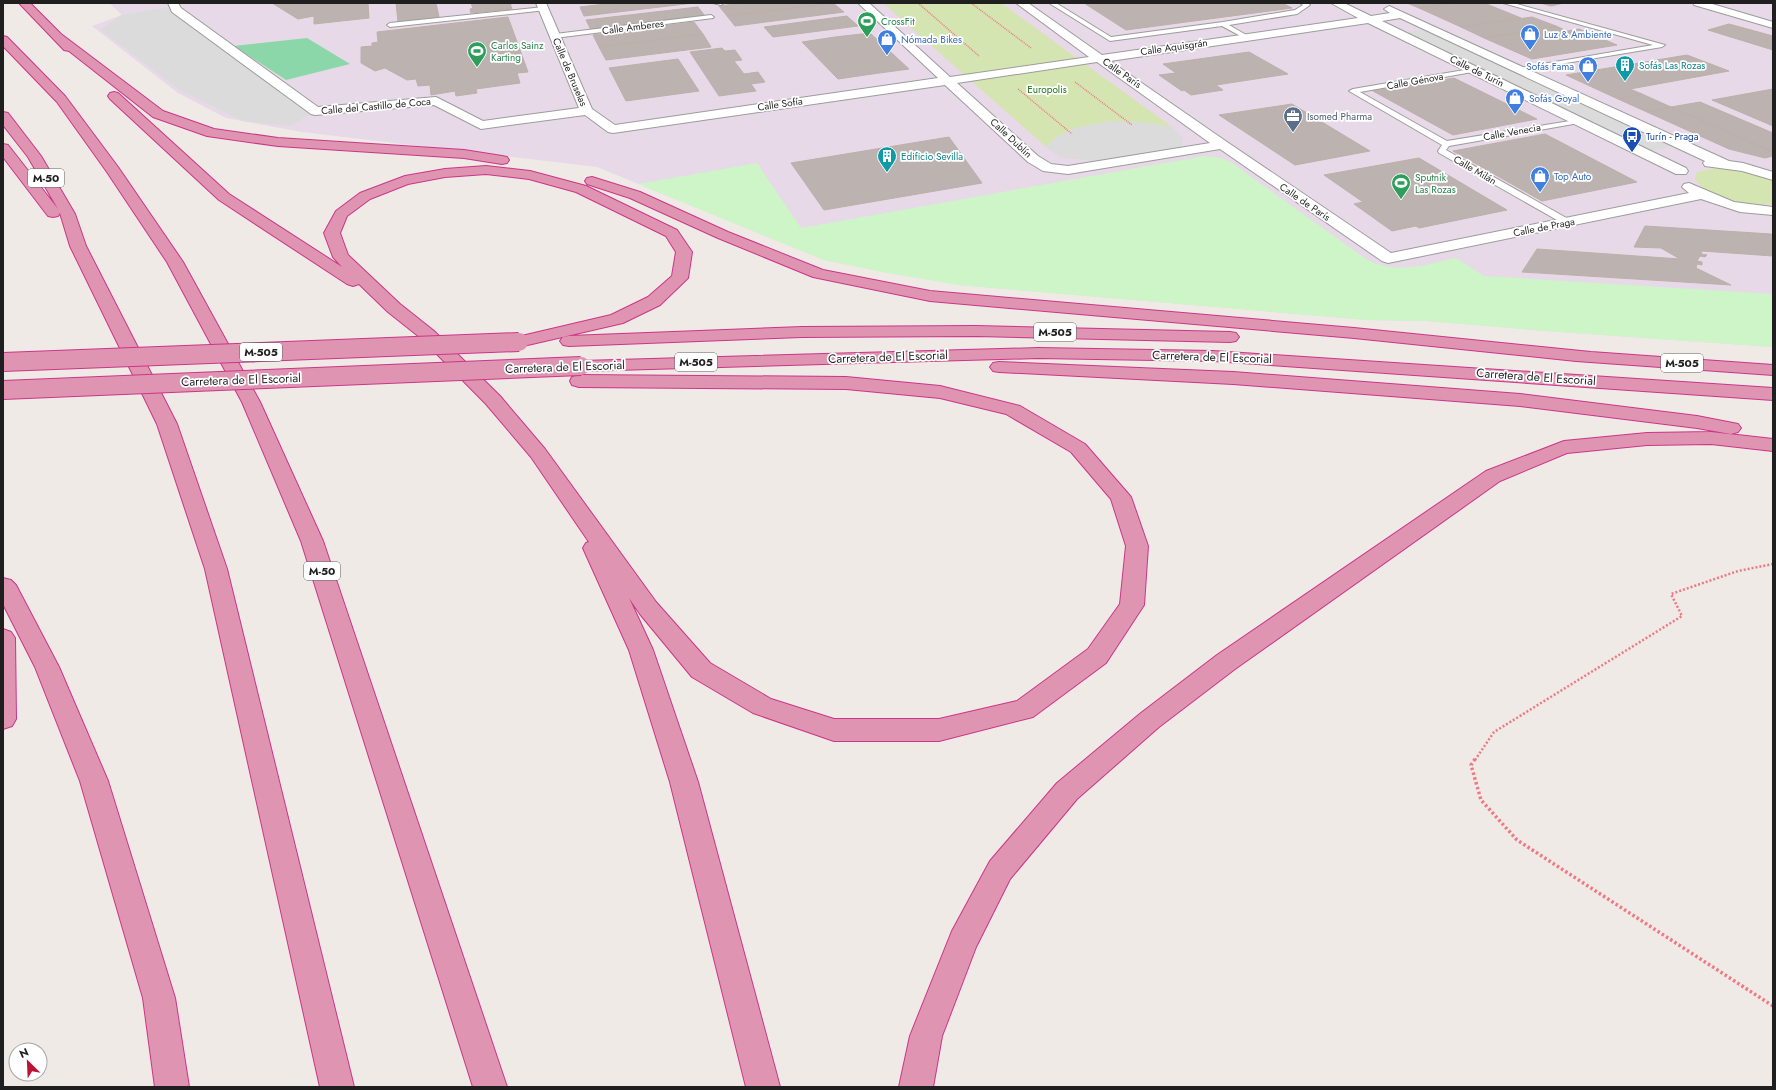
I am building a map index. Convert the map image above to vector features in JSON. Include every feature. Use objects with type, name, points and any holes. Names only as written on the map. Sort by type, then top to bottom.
[{"type":"highway","points":[[24,3],[58,36],[95,78],[224,197],[394,308],[428,335],[493,400],[538,453],[570,496],[648,608],[700,670],[762,706],[834,730],[939,730],[1024,710],[1097,656],[1132,605],[1137,546],[1121,497],[1078,448],[1012,410],[940,392],[846,383],[580,373]]},
{"type":"highway","name":"M-50","points":[[5,34],[62,99],[175,262],[251,402],[312,541],[490,1087]]},
{"type":"highway","points":[[58,36],[158,114],[212,132],[278,142],[464,154],[524,164],[574,175],[635,195],[723,235],[819,274],[930,296],[1354,333],[1591,357]]},
{"type":"highway","name":"M-50","points":[[3,116],[34,156],[68,214],[78,246],[167,424],[216,570],[338,1087]]},
{"type":"highway","points":[[3,148],[78,246]]},
{"type":"highway","points":[[394,308],[341,257],[332,233],[342,214],[365,196],[405,180],[445,173],[486,170],[530,175],[581,189],[637,215],[672,233],[684,252],[680,278],[654,301],[617,319],[520,342]]},
{"type":"highway","name":"Carretera de El Escorial","points":[[3,362],[802,332],[976,330],[1203,335],[1591,357],[1773,370]]},
{"type":"highway","name":"Carretera de El Escorial","points":[[3,390],[273,378],[457,382],[812,359],[1038,353],[1213,356],[1773,394]]},
{"type":"highway","name":"M-505","points":[[812,359],[1233,378],[1512,399],[1697,422],[1773,436]]},
{"type":"highway","points":[[916,1087],[926,1036],[963,941],[1000,870],[1067,791],[1150,720],[1226,662],[1493,476],[1564,446],[1647,439],[1704,438],[1773,445]]},
{"type":"highway","points":[[570,496],[641,650],[677,760],[763,1087]]},
{"type":"highway","points":[[3,586],[8,591],[47,667],[94,781],[159,998],[172,1087]]},
{"type":"highway","points":[[3,638],[3,719]]},
{"type":"street","name":"Calle del Castillo de Coca","points":[[173,3],[176,10],[315,111],[436,101],[481,125],[587,111]]},
{"type":"street","name":"Calle Dublín","points":[[863,3],[1033,159],[1048,168],[1068,170],[1222,145]]},
{"type":"street","name":"Calle París","points":[[1021,3],[1222,145]]},
{"type":"street","name":"Calle de Turín","points":[[1336,3],[1681,171]]},
{"type":"street","name":"Calle de Turín","points":[[1376,3],[1724,164]]},
{"type":"street","points":[[1698,3],[1773,25]]},
{"type":"street","name":"Calle de Bruselas","points":[[542,6],[587,111],[613,128]]},
{"type":"street","name":"Calle Aquisgrán","points":[[947,79],[1401,15]]},
{"type":"street","name":"Calle Sofía","points":[[613,128],[947,79]]},
{"type":"street","name":"Calle de París","points":[[1222,145],[1388,258]]},
{"type":"street","points":[[1773,176],[1743,167],[1724,164],[1697,164],[1681,171],[1680,178],[1687,186],[1701,195],[1723,204],[1748,209],[1773,211]]},
{"type":"street","name":"Calle de Praga","points":[[1388,258],[1701,195]]},
{"type":"lane","points":[[517,3],[520,10]]},
{"type":"lane","points":[[1052,3],[1110,39],[1223,24],[1297,12],[1307,5],[1303,3]]},
{"type":"lane","points":[[1506,3],[1662,45],[1520,70]]},
{"type":"lane","points":[[390,26],[542,6]]},
{"type":"lane","name":"Calle Amberes","points":[[555,36],[711,18]]},
{"type":"lane","points":[[1223,24],[1246,37]]},
{"type":"lane","name":"Calle Génova","points":[[1353,92],[1476,70]]},
{"type":"lane","name":"Calle Milán","points":[[1353,92],[1446,144],[1442,151],[1567,222]]},
{"type":"lane","name":"Calle Venecia","points":[[1446,144],[1578,120]]},
{"type":"path","points":[[1773,564],[1738,570],[1671,594],[1682,616],[1494,732],[1471,765],[1481,800],[1517,840],[1773,1006]]},
{"type":"shaded area","points":[[109,3],[1773,3],[1773,347],[1427,321],[1367,320],[959,285],[824,260],[597,167],[302,132],[226,118],[178,93],[92,26],[122,15]]},
{"type":"shaded area","points":[[161,8],[176,10],[315,111],[290,126],[243,121],[181,91],[101,30],[121,15]]},
{"type":"shaded area","points":[[1426,29],[1674,146],[1650,151],[1405,33]]},
{"type":"shaded area","points":[[1111,121],[1139,122],[1172,127],[1183,138],[1181,147],[1159,153],[1099,162],[1060,157],[1046,147],[1056,137],[1074,128]]},
{"type":"green space","name":"Europolis","points":[[883,3],[1001,3],[1172,127],[1139,122],[1056,137],[1046,147]]},
{"type":"green space","points":[[307,38],[350,64],[286,80],[234,46]]},
{"type":"green space","points":[[1204,156],[1221,158],[1232,163],[1363,257],[1374,263],[1385,266],[1397,268],[1421,266],[1456,258],[1484,276],[1773,294],[1773,347],[1427,321],[1367,320],[959,285],[887,273],[824,260],[638,184],[757,163],[801,228]]},
{"type":"green space","points":[[1717,168],[1743,171],[1773,181],[1773,204],[1753,204],[1730,200],[1708,192],[1700,186],[1695,178],[1697,172]]},
{"type":"building","points":[[272,3],[368,3],[369,18],[314,24],[314,16],[298,19]]},
{"type":"building","points":[[396,3],[436,3],[439,17],[398,22]]},
{"type":"building","points":[[471,3],[512,3],[510,4],[512,9],[471,13],[470,9],[473,8]]},
{"type":"building","points":[[614,3],[694,3],[584,16],[580,7]]},
{"type":"building","points":[[743,3],[833,3],[727,16],[719,6]]},
{"type":"building","points":[[833,3],[844,12],[735,26],[727,16]]},
{"type":"building","points":[[1084,3],[1282,3],[1292,8],[1126,30]]},
{"type":"building","points":[[1407,3],[1456,3],[1419,8]]},
{"type":"building","points":[[1456,3],[1484,3],[1521,18],[1461,27],[1419,8]]},
{"type":"building","points":[[1540,3],[1564,3],[1551,6]]},
{"type":"building","points":[[698,7],[705,16],[591,30],[586,20]]},
{"type":"building","points":[[847,16],[858,26],[773,37],[764,27]]},
{"type":"building","points":[[508,17],[528,72],[517,73],[520,83],[476,89],[477,93],[456,96],[455,91],[431,95],[430,85],[418,86],[416,79],[407,80],[385,68],[375,71],[361,63],[361,47],[372,46],[372,43],[378,42],[377,32]]},
{"type":"building","points":[[1532,17],[1556,26],[1484,38],[1461,27]]},
{"type":"building","points":[[694,22],[703,34],[599,47],[593,35]]},
{"type":"building","points":[[1729,24],[1773,36],[1773,50],[1708,30]]},
{"type":"building","points":[[1556,26],[1567,31],[1579,29],[1617,45],[1532,59],[1484,38]]},
{"type":"building","points":[[870,33],[909,69],[872,74],[835,37]]},
{"type":"building","points":[[703,34],[711,47],[606,60],[599,47]]},
{"type":"building","points":[[835,37],[872,74],[838,79],[802,42]]},
{"type":"building","points":[[722,48],[725,51],[735,50],[742,60],[734,61],[744,74],[758,72],[765,82],[751,84],[756,91],[719,96],[690,52]]},
{"type":"building","points":[[1249,52],[1288,74],[1216,85],[1223,90],[1191,95],[1184,90],[1182,91],[1159,75],[1176,73],[1163,64]]},
{"type":"building","name":"Sofás Las Rozas","points":[[1687,55],[1729,71],[1630,89],[1642,94],[1618,99],[1566,75]]},
{"type":"building","points":[[678,59],[699,91],[626,101],[609,68]]},
{"type":"building","points":[[1454,78],[1537,119],[1453,135],[1373,91]]},
{"type":"building","points":[[1773,89],[1773,126],[1712,100]]},
{"type":"building","points":[[1642,94],[1671,107],[1647,112],[1618,99]]},
{"type":"building","points":[[1700,102],[1773,133],[1773,152],[1671,107]]},
{"type":"building","name":"Isomed Pharma","points":[[1292,104],[1370,151],[1295,165],[1219,115]]},
{"type":"building","points":[[1671,107],[1773,152],[1773,156],[1765,158],[1729,149],[1647,112]]},
{"type":"building","points":[[1545,134],[1637,182],[1542,201],[1453,151]]},
{"type":"building","name":"Edificio Sevilla","points":[[949,137],[982,183],[824,210],[791,163]]},
{"type":"building","points":[[1419,158],[1507,210],[1419,228],[1416,226],[1392,231],[1354,204],[1363,202],[1324,175]]},
{"type":"building","points":[[1645,226],[1771,234],[1773,235],[1773,256],[1702,251],[1701,254],[1707,255],[1705,257],[1700,256],[1697,261],[1702,262],[1702,265],[1697,264],[1696,268],[1731,285],[1522,272],[1537,249],[1680,259],[1661,248],[1634,247]]},
{"type":"place","name":"CrossFit","points":[[867,38]]},
{"type":"place","name":"Luz & Ambiente","points":[[1530,51]]},
{"type":"place","name":"Nómada Bikes","points":[[887,56]]},
{"type":"place","name":"Carlos Sainz Karting","points":[[477,68]]},
{"type":"place","name":"Sofás Las Rozas","points":[[1625,82]]},
{"type":"place","name":"Sofás Fama","points":[[1588,83]]},
{"type":"place","name":"Sofás Goyal","points":[[1515,115]]},
{"type":"place","name":"Isomed Pharma","points":[[1293,133]]},
{"type":"place","name":"Turín - Praga","points":[[1632,153]]},
{"type":"place","name":"Edificio Sevilla","points":[[887,173]]},
{"type":"place","name":"Top Auto","points":[[1540,193]]},
{"type":"place","name":"Sputnik Las Rozas","points":[[1401,200]]}]
